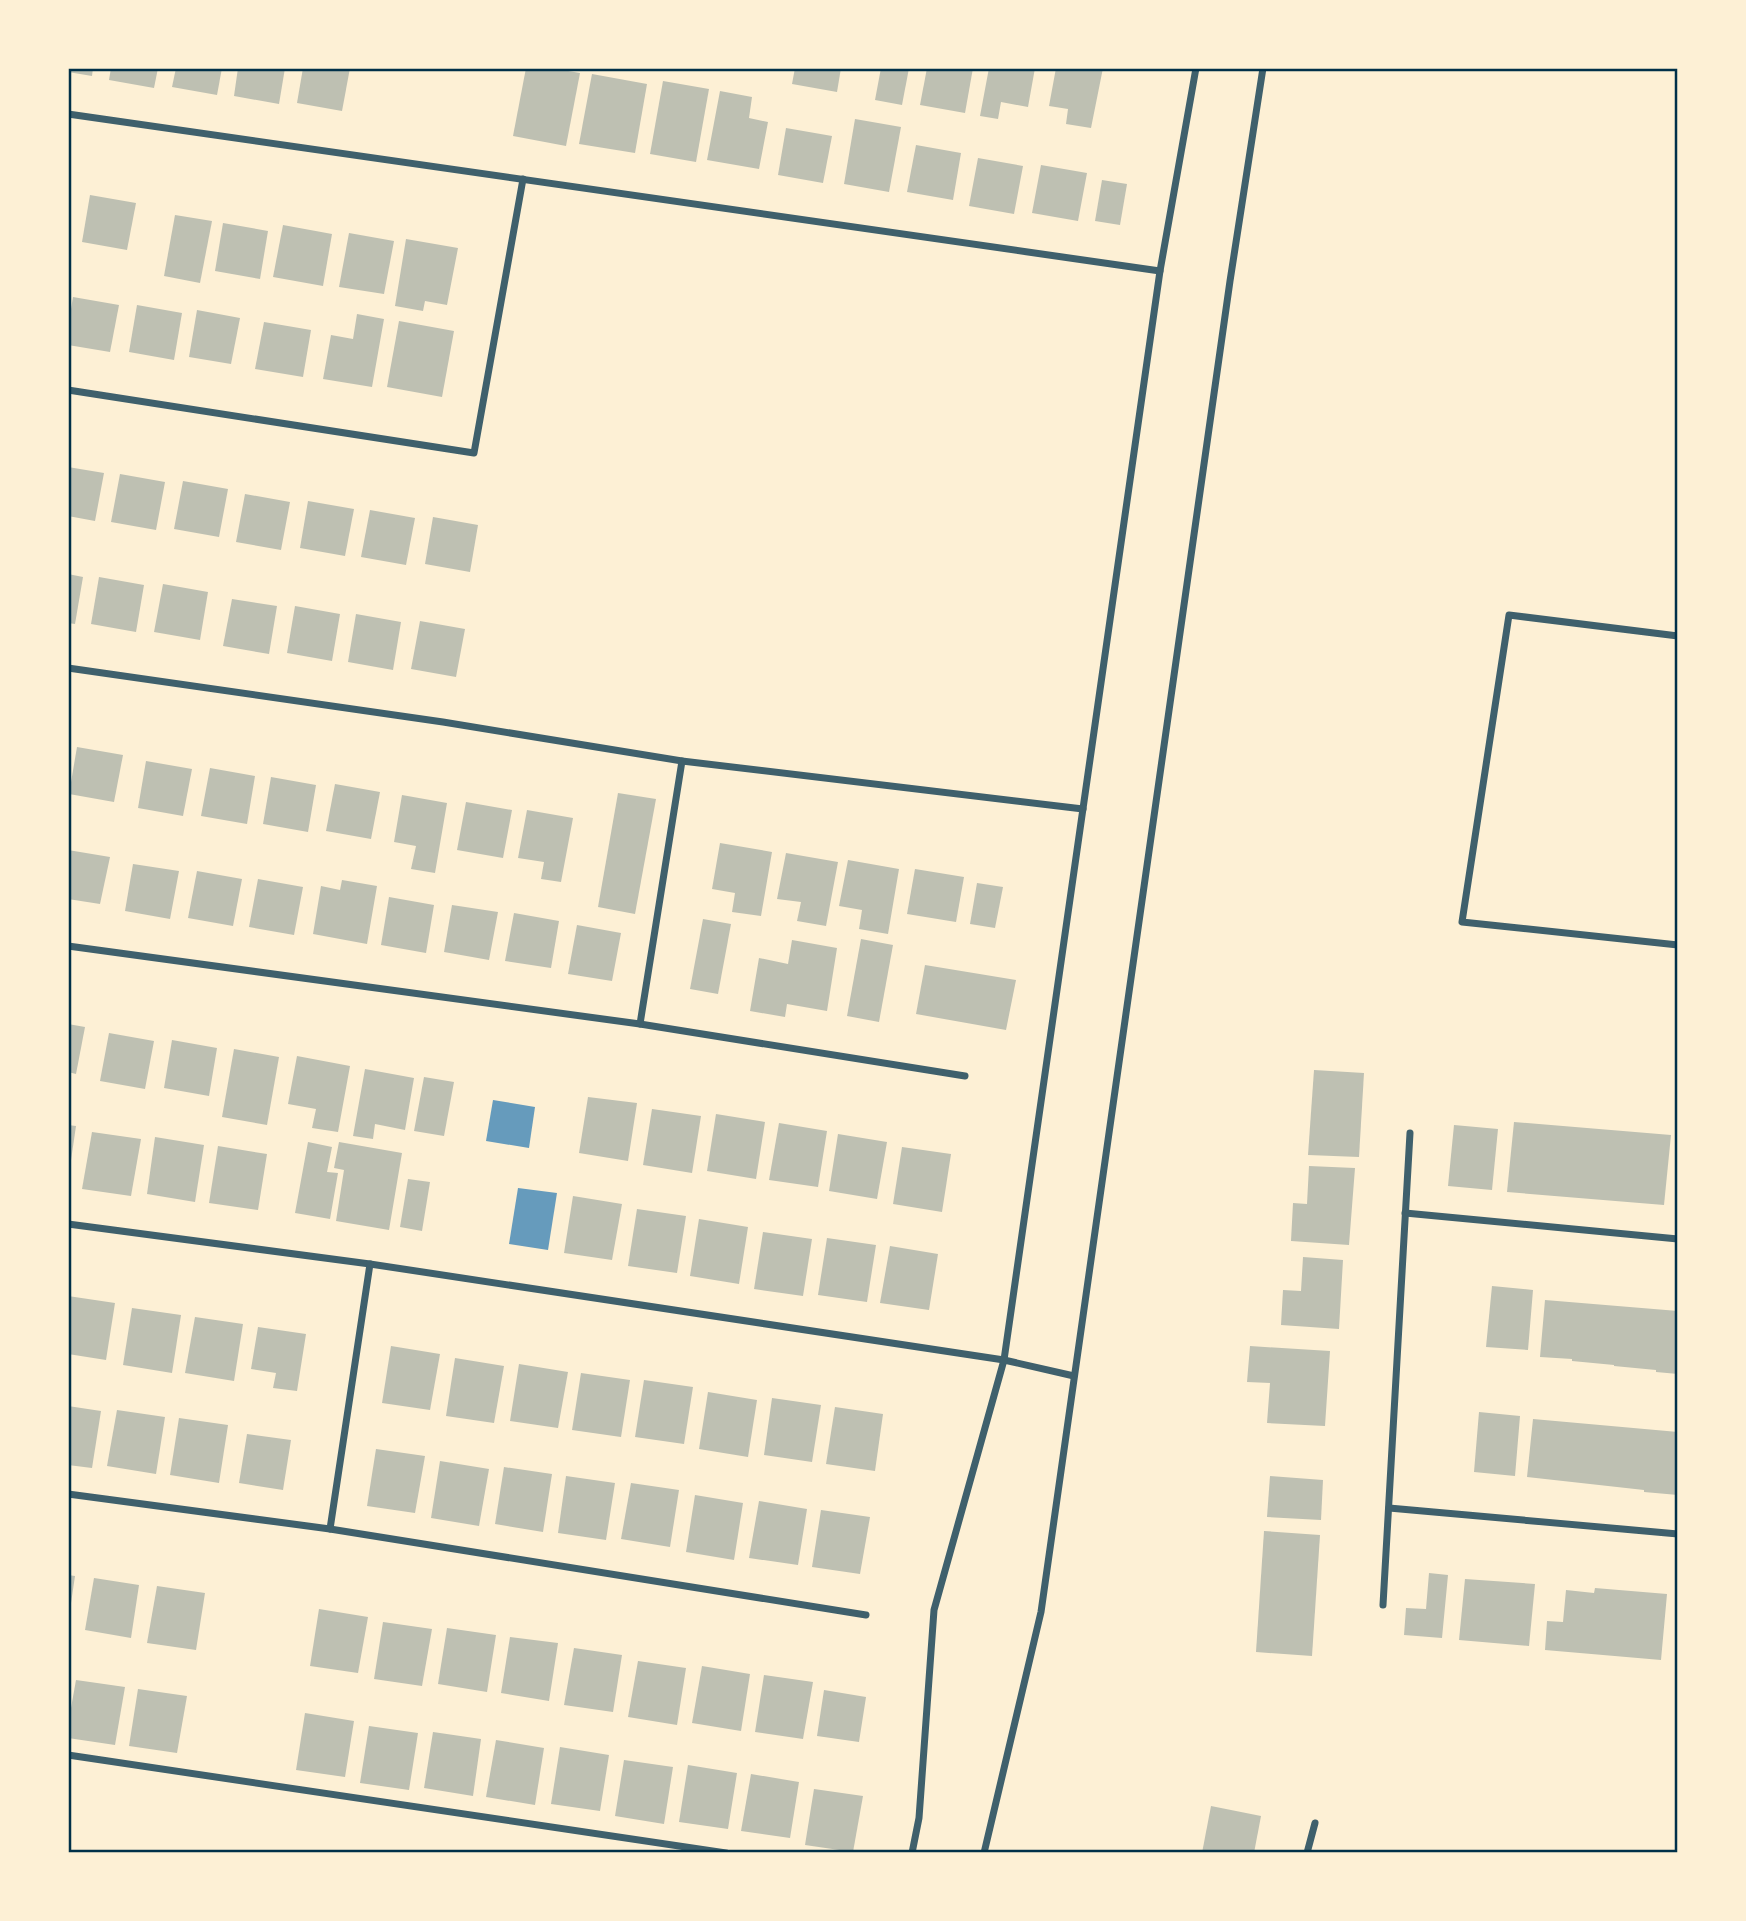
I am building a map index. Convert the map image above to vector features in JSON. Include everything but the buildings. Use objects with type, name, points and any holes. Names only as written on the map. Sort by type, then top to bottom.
[{"type":"street","points":[[912,1853],[919,1818],[934,1610],[1004,1360],[1160,271],[1196,68]]},
{"type":"street","points":[[984,1853],[1041,1612],[1230,281],[1263,68]]},
{"type":"street","points":[[68,114],[1160,271]]},
{"type":"street","points":[[68,390],[474,453],[523,179]]},
{"type":"street","points":[[1678,636],[1509,615],[1462,922],[1678,945]]},
{"type":"street","points":[[68,668],[443,722],[682,761],[1083,809]]},
{"type":"street","points":[[640,1024],[682,761]]},
{"type":"street","points":[[68,946],[640,1024],[965,1076]]},
{"type":"street","points":[[1383,1605],[1409,1133]]},
{"type":"street","points":[[1405,1213],[1678,1240]]},
{"type":"street","points":[[68,1224],[370,1264],[1004,1360],[1074,1376]]},
{"type":"street","points":[[330,1529],[370,1264]]},
{"type":"street","points":[[68,1494],[330,1529],[866,1615]]},
{"type":"street","points":[[1388,1508],[1678,1534]]},
{"type":"street","points":[[68,1755],[726,1853]]},
{"type":"street","points":[[1307,1853],[1315,1823]]},
{"type":"water","points":[[493,1100],[535,1107],[529,1148],[486,1141]]},
{"type":"water","points":[[518,1188],[557,1193],[548,1250],[509,1244]]}]
